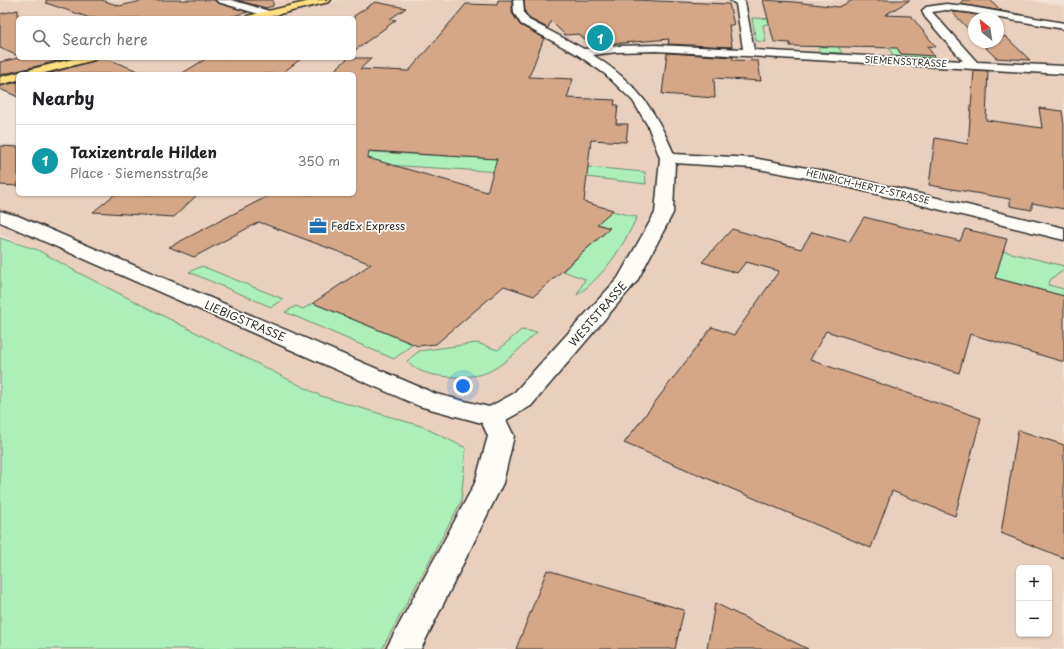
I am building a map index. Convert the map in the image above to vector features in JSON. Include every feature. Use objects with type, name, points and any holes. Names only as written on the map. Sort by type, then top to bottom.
[{"type":"main road","points":[[260,16],[326,0]]},
{"type":"main road","points":[[34,72],[82,60]]},
{"type":"main road","points":[[0,81],[16,77]]},
{"type":"street","points":[[222,0],[269,14]]},
{"type":"street","name":"WESTSTRASSE","points":[[492,417],[522,400],[627,281],[664,213],[668,158],[655,126],[638,99],[609,71],[582,53],[525,22],[518,12],[518,0]]},
{"type":"street","points":[[735,0],[740,2],[749,52]]},
{"type":"street","points":[[973,65],[929,15],[927,11],[929,9],[946,7],[966,9],[1064,26]]},
{"type":"street","name":"SIEMENSSTRASSE","points":[[582,53],[617,49],[656,48],[1064,70]]},
{"type":"street","name":"HEINRICH-HERTZ-STRASSE","points":[[668,158],[753,164],[823,176],[1064,234]]},
{"type":"street","name":"LIEBIGSTRASSE","points":[[0,216],[428,400],[492,417]]},
{"type":"street","points":[[403,649],[489,483],[501,436],[492,417]]},
{"type":"shaded area","points":[[0,0],[308,0],[243,16],[16,16],[16,60],[66,60],[0,76]]},
{"type":"shaded area","points":[[339,0],[1028,0],[1064,6],[1064,649],[382,649],[461,502],[421,426],[322,396],[77,272],[38,250],[0,235],[0,144],[16,145],[16,196],[356,196],[356,72],[55,72],[102,60],[356,60],[356,16],[276,16]]},
{"type":"green space","points":[[874,12],[901,54],[934,56],[939,59],[893,56],[888,46],[838,46],[842,53],[820,52],[812,33],[772,23],[763,25],[766,42],[756,41],[752,18],[816,20]]},
{"type":"green space","points":[[356,151],[521,160],[517,173],[356,163]]},
{"type":"green space","points":[[588,167],[645,172],[646,184],[586,177]]},
{"type":"green space","points":[[612,211],[637,217],[612,260],[596,279],[577,295],[585,279],[563,271],[610,228],[596,224]]},
{"type":"green space","points":[[0,238],[38,250],[77,272],[321,396],[421,426],[466,448],[461,502],[382,649],[0,649]]},
{"type":"green space","points":[[1003,251],[1064,266],[1064,270],[1051,279],[1048,285],[1064,289],[1064,296],[995,278]]},
{"type":"green space","points":[[202,266],[283,299],[271,307],[189,272]]},
{"type":"green space","points":[[313,303],[413,344],[394,359],[285,312],[296,306],[303,309]]},
{"type":"green space","points":[[521,330],[537,332],[504,362],[485,373],[465,377],[433,375],[417,369],[407,361],[419,351],[477,343],[498,350]]},
{"type":"building","points":[[46,0],[102,0],[119,6],[146,0],[214,0],[218,3],[248,12],[233,16],[84,16],[46,3]]},
{"type":"building","points":[[236,0],[273,0],[273,6],[266,8]]},
{"type":"building","points":[[498,0],[512,0],[512,13],[520,25],[544,38],[529,77],[573,79],[567,98],[615,100],[614,105],[618,105],[616,124],[628,124],[626,142],[591,140],[584,202],[613,210],[597,224],[610,228],[534,296],[504,286],[436,344],[418,346],[313,303],[371,264],[259,222],[194,257],[169,247],[268,196],[356,196],[356,72],[332,72],[346,60],[356,60],[356,58],[372,58],[360,69],[409,71],[466,4],[497,5]],"holes":[[[369,151],[497,159],[487,192],[368,158]]]},
{"type":"building","points":[[524,0],[634,0],[729,4],[734,25],[729,25],[732,47],[668,44],[669,39],[599,45],[593,44],[588,42],[579,34],[565,35],[551,21],[548,28],[530,19],[525,12]]},
{"type":"building","points":[[763,0],[839,7],[853,0],[910,0],[885,15],[911,16],[936,47],[927,46],[934,56],[901,54],[897,48],[790,46],[790,43],[774,42]]},
{"type":"building","points":[[963,0],[990,0],[1002,11],[959,4]]},
{"type":"building","points":[[375,2],[406,8],[390,19],[396,20],[356,50],[356,16],[354,16]]},
{"type":"building","points":[[18,10],[18,16],[16,16],[16,55],[0,48],[0,14]]},
{"type":"building","points":[[952,12],[968,13],[968,29]]},
{"type":"building","points":[[1004,37],[1030,60],[996,58],[986,48],[1004,48]]},
{"type":"building","points":[[667,53],[733,57],[733,60],[758,61],[761,81],[714,78],[715,98],[662,94]]},
{"type":"building","points":[[16,58],[16,60],[62,60],[0,75],[0,62]]},
{"type":"building","points":[[110,60],[140,72],[54,72],[94,61]]},
{"type":"building","points":[[204,60],[299,60],[284,72],[184,72]]},
{"type":"building","points":[[974,70],[988,71],[986,120],[1042,128],[1039,108],[1062,111],[1064,124],[1064,209],[1032,203],[1032,210],[1010,206],[1010,199],[929,185],[935,138],[968,144]]},
{"type":"building","points":[[16,82],[16,96],[0,89],[0,86]]},
{"type":"building","points":[[0,146],[16,147],[16,186],[0,185]]},
{"type":"building","points":[[113,196],[196,196],[174,217],[93,212]]},
{"type":"building","points":[[864,217],[960,241],[965,229],[1007,239],[995,278],[1064,296],[1064,362],[970,334],[959,373],[826,331],[810,360],[981,418],[955,516],[892,491],[871,548],[624,443],[712,327],[734,335],[779,271],[746,262],[737,273],[702,262],[732,229],[801,249],[812,232],[849,242]]},
{"type":"building","points":[[1018,430],[1064,445],[1064,558],[1001,533]]},
{"type":"building","points":[[547,570],[684,610],[675,649],[516,649]]},
{"type":"building","points":[[715,603],[808,649],[707,649]]},
{"type":"place","name":"Taxizentrale Hilden","points":[[600,38]]},
{"type":"place","name":"FedEx Express","points":[[318,226]]}]
